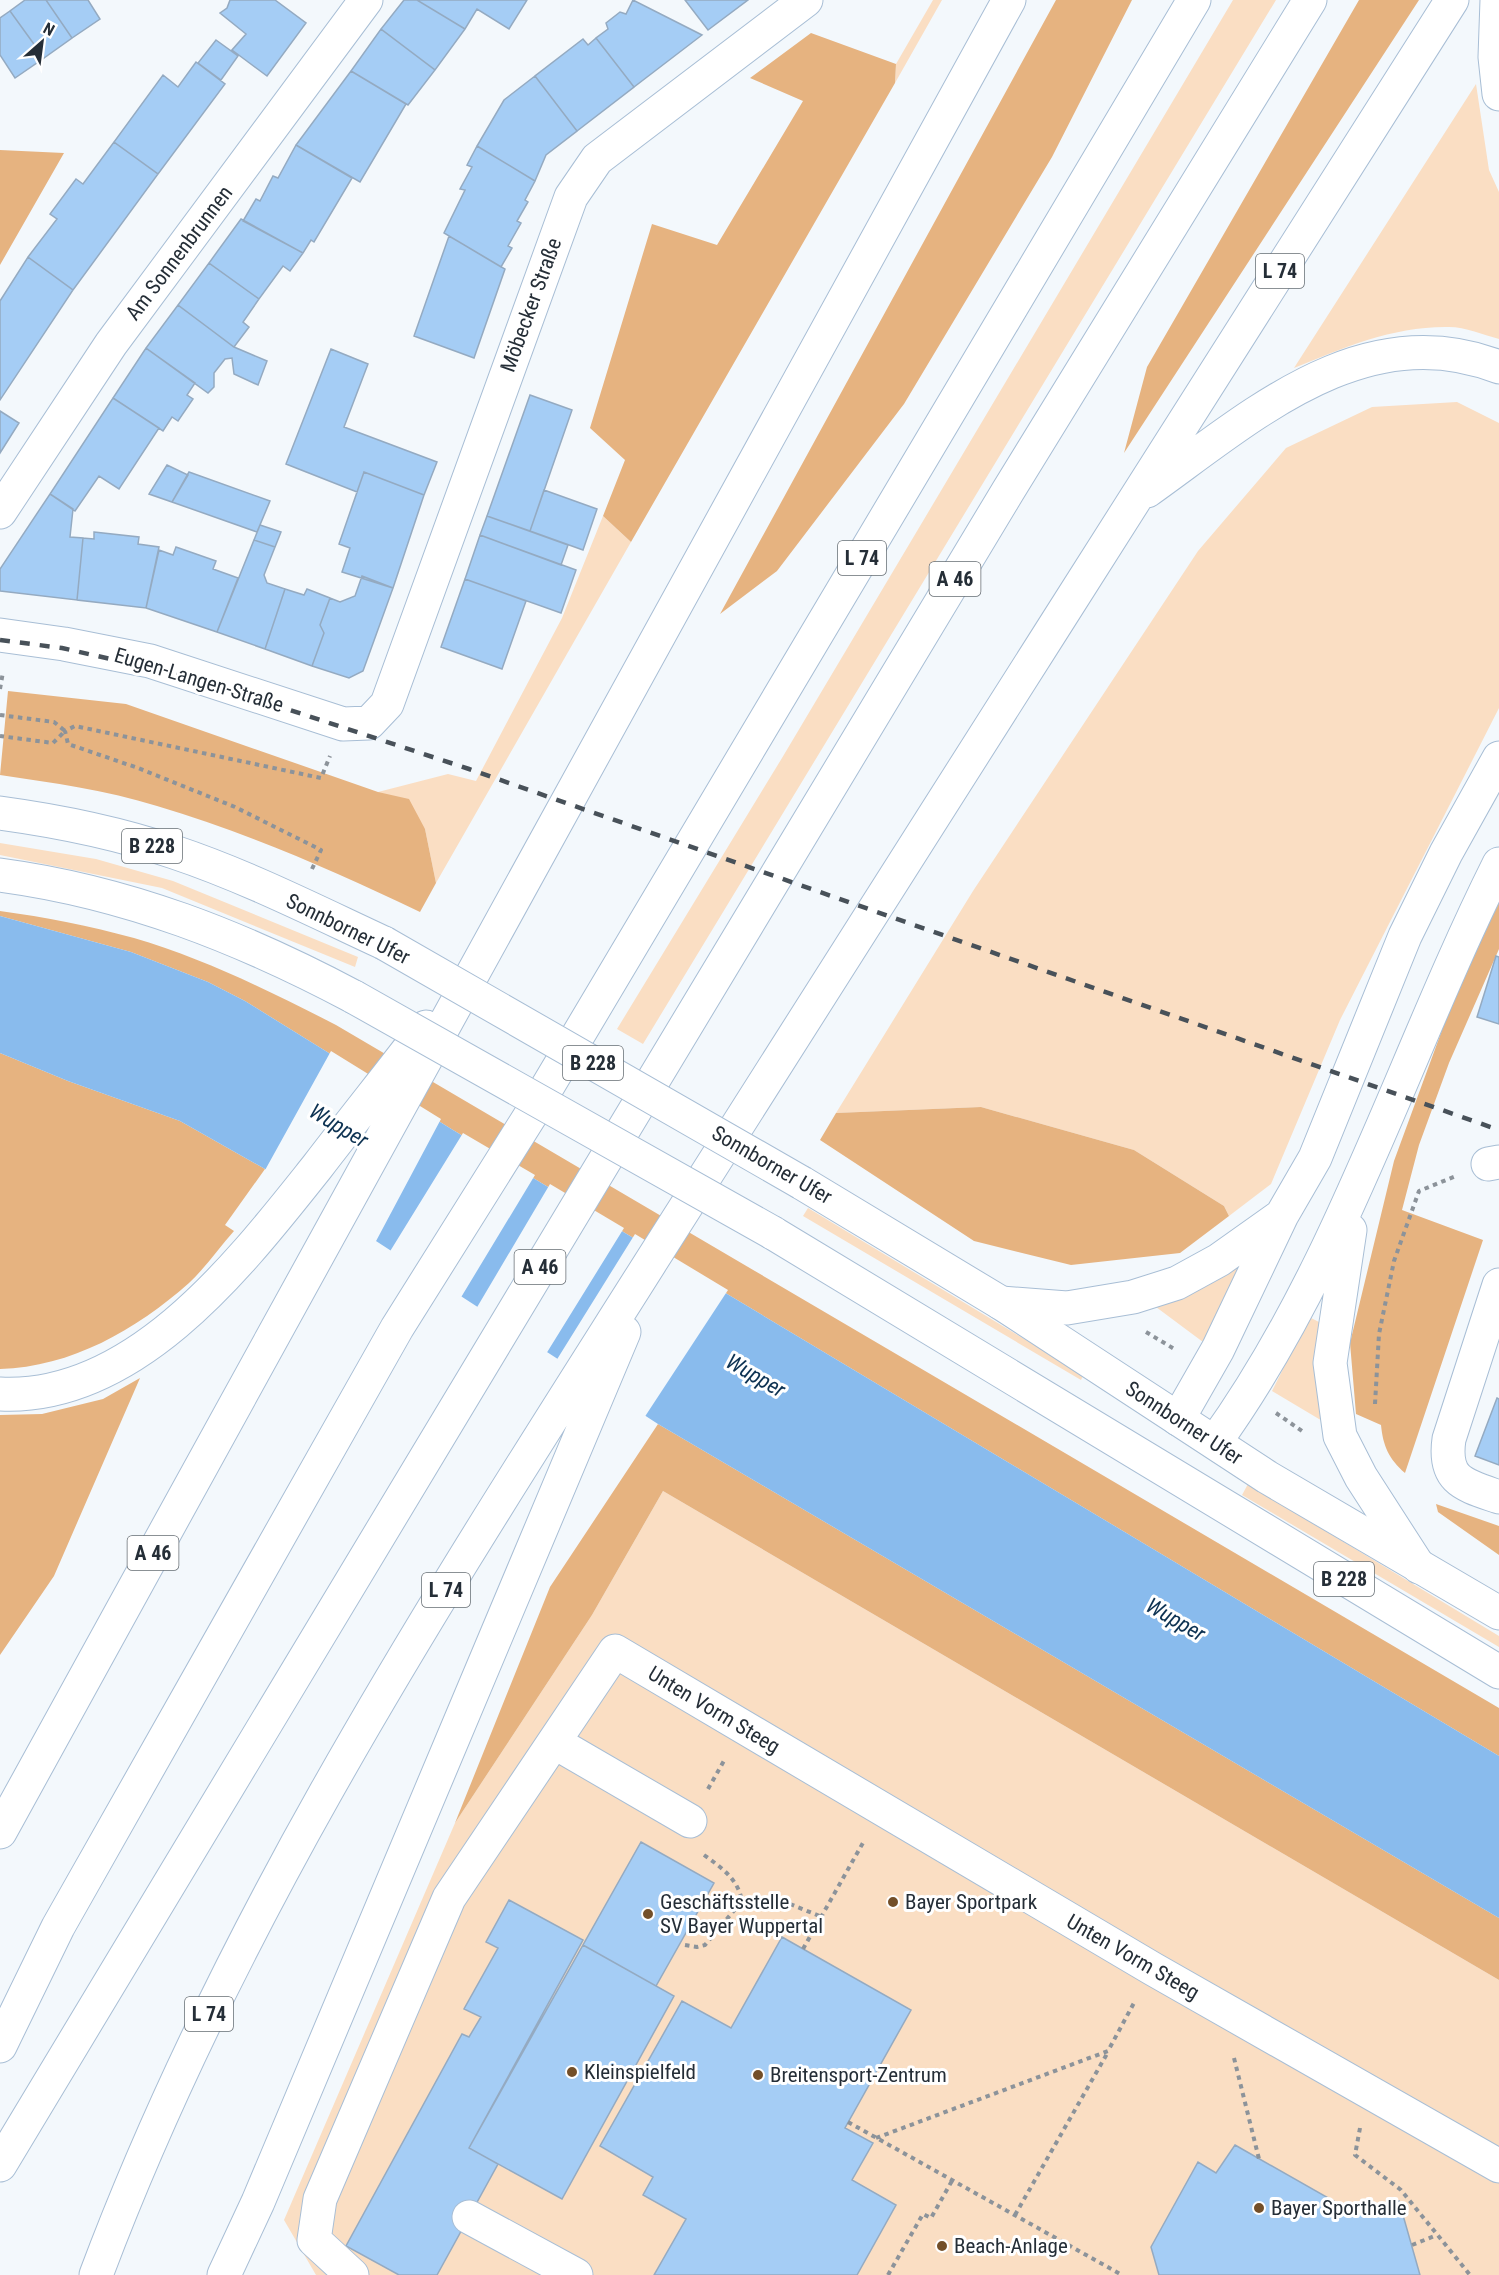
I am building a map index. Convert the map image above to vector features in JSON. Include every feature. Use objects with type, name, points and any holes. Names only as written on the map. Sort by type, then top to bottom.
[{"type":"main road","name":"Am Sonnenbrunnen","points":[[0,513],[111,344],[366,0]]},
{"type":"main road","name":"Möbecker Straße","points":[[387,704],[571,197],[597,159],[806,0]]},
{"type":"main road","name":"A 46","points":[[0,1832],[307,1275],[420,1052],[483,955],[1009,0]]},
{"type":"main road","name":"L 74","points":[[0,2046],[58,1927],[397,1328],[530,1116],[1194,0]]},
{"type":"main road","name":"A 46","points":[[0,2165],[1002,501],[1310,0]]},
{"type":"main road","name":"L 74","points":[[96,2275],[132,2181],[207,2018],[341,1762],[550,1419],[1452,0]]},
{"type":"main road","points":[[1497,0],[1495,57],[1499,94]]},
{"type":"main road","points":[[1134,501],[1284,395],[1325,374],[1359,361],[1394,353],[1422,350],[1450,352],[1499,367]]},
{"type":"main road","name":"Eugen-Langen-Straße","points":[[0,635],[150,661],[344,724],[369,723],[387,704]]},
{"type":"main road","points":[[1151,1464],[1218,1349],[1282,1215],[1315,1158],[1405,936],[1446,853],[1499,758]]},
{"type":"main road","name":"Sonnborner Ufer","points":[[0,813],[51,820],[174,852],[298,903],[384,943],[802,1183],[1001,1303],[1215,1443],[1499,1613]]},
{"type":"main road","points":[[1189,1486],[1215,1443],[1249,1395],[1313,1280],[1370,1156],[1465,932],[1499,864]]},
{"type":"main road","name":"B 228","points":[[0,875],[95,891],[159,910],[270,954],[354,997],[773,1233],[1151,1464],[1499,1672]]},
{"type":"main road","points":[[0,1394],[46,1390],[82,1379],[121,1361],[155,1340],[184,1317],[256,1244],[420,1052]]},
{"type":"main road","points":[[1370,1156],[1346,1243],[1330,1363],[1340,1436],[1360,1477],[1419,1567]]},
{"type":"main road","points":[[1001,1303],[1067,1308],[1133,1297],[1177,1283],[1219,1260],[1282,1215]]},
{"type":"main road","points":[[224,2275],[258,2202],[656,1254]]},
{"type":"main road","points":[[1499,1285],[1449,1439],[1446,1459],[1455,1476],[1469,1487],[1499,1497]]},
{"type":"main road","name":"Unten Vorm Steeg","points":[[554,1742],[615,1651],[1153,1969],[1499,2166]]},
{"type":"main road","points":[[352,2275],[314,2240],[320,2199],[449,1898],[554,1742],[690,1821]]},
{"type":"main road","points":[[469,2217],[571,2274]]},
{"type":"path","points":[[0,715],[54,722],[65,731],[68,744],[138,768],[235,807],[321,850],[298,903]]},
{"type":"path","points":[[0,736],[53,743],[65,731],[75,726],[321,778],[344,724]]},
{"type":"path","points":[[803,1949],[882,1809]]},
{"type":"path","points":[[685,1945],[697,1947],[705,1945],[742,1901],[740,1889],[729,1873],[700,1852]]},
{"type":"path","points":[[742,1901],[790,1904],[822,1917]]},
{"type":"path","points":[[1015,2215],[1153,1969]]},
{"type":"path","points":[[1221,2008],[1259,2159]]},
{"type":"path","points":[[876,2138],[1108,2051]]},
{"type":"path","points":[[1366,2092],[1355,2155],[1401,2190],[1470,2275]]},
{"type":"path","points":[[848,2122],[1122,2275]]},
{"type":"path","points":[[888,2275],[923,2214],[931,2218],[953,2180]]},
{"type":"path","points":[[1412,2245],[1437,2235]]},
{"type":"shaded area","points":[[933,0],[942,0],[895,83],[896,64]]},
{"type":"shaded area","points":[[1056,0],[1132,0],[1052,157],[904,404],[777,571],[720,614]]},
{"type":"shaded area","points":[[1233,0],[1276,0],[643,1044],[617,1029],[782,758]]},
{"type":"shaded area","points":[[1359,0],[1419,0],[1124,453],[1147,367]]},
{"type":"shaded area","points":[[811,33],[896,64],[895,83],[631,542],[603,516],[625,460],[590,428],[652,224],[717,245],[803,101],[750,78]]},
{"type":"shaded area","points":[[1476,84],[1489,170],[1499,192],[1499,339],[1455,327],[1409,330],[1370,339],[1294,368]]},
{"type":"shaded area","points":[[0,150],[64,153],[0,265]]},
{"type":"shaded area","points":[[1457,402],[1499,423],[1499,708],[1340,1020],[1271,1184],[1229,1216],[1224,1206],[1134,1150],[981,1107],[836,1113],[973,891],[1198,551],[1286,448],[1372,407]]},
{"type":"shaded area","points":[[603,516],[631,542],[436,883],[425,829],[378,792],[448,774],[476,781],[562,618]]},
{"type":"shaded area","points":[[8,691],[126,704],[378,792],[409,799],[425,829],[436,883],[420,912],[291,854],[225,828],[138,800],[99,791],[0,775]]},
{"type":"shaded area","points":[[0,843],[96,859],[173,881],[358,957],[355,967],[162,888],[0,855]]},
{"type":"shaded area","points":[[1499,901],[1499,949],[1449,1063],[1419,1145],[1402,1210],[1483,1240],[1405,1473],[1388,1452],[1381,1425],[1356,1414],[1350,1343],[1394,1161],[1456,992]]},
{"type":"shaded area","points":[[0,911],[84,926],[160,946],[238,977],[336,1025],[1499,1708],[1499,1756],[453,1130],[245,1001],[208,982],[131,952],[0,916]]},
{"type":"shaded area","points":[[0,1053],[68,1081],[180,1121],[265,1169],[225,1225],[234,1231],[195,1277],[169,1300],[125,1330],[77,1353],[26,1367],[0,1369]]},
{"type":"shaded area","points":[[981,1107],[1134,1150],[1224,1206],[1229,1216],[1180,1253],[1071,1265],[974,1241],[820,1140],[836,1113]]},
{"type":"shaded area","points":[[808,1208],[1077,1371],[1083,1376],[1081,1380],[803,1216]]},
{"type":"shaded area","points":[[1240,1264],[1203,1342],[1156,1307],[1216,1281]]},
{"type":"shaded area","points":[[1309,1317],[1321,1323],[1324,1422],[1272,1391]]},
{"type":"shaded area","points":[[140,1378],[54,1576],[0,1655],[0,1415],[42,1414],[103,1399]]},
{"type":"shaded area","points":[[658,1424],[1499,1918],[1499,1980],[663,1491],[592,1615],[455,1823],[550,1587]]},
{"type":"shaded area","points":[[1248,1484],[1499,1636],[1499,1647],[1242,1495]]},
{"type":"shaded area","name":"Bayer Sportpark","points":[[663,1491],[1499,1980],[1499,2275],[316,2275],[284,2220],[455,1823],[592,1615]]},
{"type":"shaded area","points":[[1436,1504],[1499,1526],[1499,1555],[1438,1512]]},
{"type":"water","name":"Wupper","points":[[0,916],[131,952],[208,982],[245,1001],[453,1130],[1499,1756],[1499,1918],[658,1424],[265,1169],[180,1121],[68,1081],[0,1053]]},
{"type":"pier","points":[[331,1051],[441,1119],[375,1243],[264,1172]]},
{"type":"pier","points":[[463,1133],[535,1175],[460,1299],[389,1253]]},
{"type":"pier","points":[[550,1184],[624,1228],[546,1354],[476,1309]]},
{"type":"pier","points":[[635,1234],[728,1290],[644,1418],[556,1361]]},
{"type":"building","points":[[25,0],[46,0],[72,38],[44,58],[10,11]]},
{"type":"building","points":[[46,0],[88,0],[100,19],[72,38]]},
{"type":"building","points":[[230,0],[275,0],[306,23],[267,76],[232,50],[246,34],[220,13],[227,8]]},
{"type":"building","points":[[404,0],[417,0],[465,29],[435,70],[381,29]]},
{"type":"building","points":[[417,0],[527,0],[509,29],[477,9],[465,29]]},
{"type":"building","points":[[633,0],[702,35],[634,87],[596,38],[608,29],[606,23],[620,12],[626,14]]},
{"type":"building","points":[[685,0],[748,0],[708,30]]},
{"type":"building","points":[[10,11],[44,58],[15,78],[0,55],[0,18]]},
{"type":"building","points":[[381,29],[435,70],[408,105],[351,71]]},
{"type":"building","points":[[596,38],[634,87],[577,131],[535,76],[583,39],[588,45]]},
{"type":"building","points":[[216,40],[238,56],[221,80],[198,63]]},
{"type":"building","points":[[196,62],[225,84],[158,174],[114,142],[163,75],[178,87]]},
{"type":"building","points":[[351,71],[406,104],[360,182],[296,145]]},
{"type":"building","points":[[535,76],[577,131],[546,155],[535,181],[477,146],[504,100]]},
{"type":"building","points":[[114,142],[158,174],[73,290],[28,257],[57,219],[50,214],[76,179],[83,184]]},
{"type":"building","points":[[296,145],[352,178],[314,242],[311,240],[303,253],[243,221],[256,199],[260,201],[273,176],[278,178]]},
{"type":"building","points":[[477,146],[535,181],[525,200],[528,202],[517,221],[521,223],[508,246],[512,248],[501,267],[444,233],[465,190],[460,189],[472,167],[467,165]]},
{"type":"building","points":[[241,219],[303,253],[290,271],[283,266],[259,299],[209,263]]},
{"type":"building","points":[[449,236],[505,269],[474,358],[414,336]]},
{"type":"building","points":[[28,257],[73,290],[0,400],[0,301]]},
{"type":"building","points":[[209,263],[259,299],[243,322],[249,327],[234,347],[178,305]]},
{"type":"building","points":[[178,305],[234,347],[267,361],[258,385],[234,374],[232,358],[225,359],[214,373],[214,387],[208,393],[146,348]]},
{"type":"building","points":[[146,348],[195,383],[187,395],[193,399],[178,421],[172,417],[163,431],[113,398]]},
{"type":"building","points":[[331,349],[368,364],[344,427],[437,462],[424,495],[364,472],[357,492],[286,464]]},
{"type":"building","points":[[530,395],[572,410],[530,531],[487,516]]},
{"type":"building","points":[[113,398],[159,428],[119,489],[99,476],[75,511],[50,494]]},
{"type":"building","points":[[0,411],[19,423],[0,453]]},
{"type":"building","points":[[167,465],[188,475],[172,502],[149,494]]},
{"type":"building","points":[[189,472],[270,501],[257,532],[172,502]]},
{"type":"building","points":[[364,472],[424,495],[393,588],[342,572],[350,548],[339,544]]},
{"type":"building","points":[[544,490],[597,509],[583,550],[530,531]]},
{"type":"building","points":[[50,494],[73,509],[70,537],[83,538],[77,600],[0,591],[0,569]]},
{"type":"building","points":[[487,516],[568,545],[561,565],[480,535]]},
{"type":"building","points":[[260,525],[281,532],[275,547],[254,540]]},
{"type":"building","points":[[94,532],[139,537],[138,544],[159,547],[146,608],[77,600],[83,538],[94,539]]},
{"type":"building","points":[[480,535],[576,570],[561,613],[465,579]]},
{"type":"building","points":[[254,540],[275,547],[264,575],[267,583],[285,589],[265,649],[217,632]]},
{"type":"building","points":[[176,547],[216,561],[213,569],[238,578],[217,632],[146,608],[159,550],[173,555]]},
{"type":"building","points":[[362,576],[393,588],[363,671],[349,678],[312,666],[324,633],[320,625],[330,598],[340,602],[355,596]]},
{"type":"building","points":[[465,579],[526,601],[502,669],[441,647]]},
{"type":"building","points":[[285,589],[304,595],[307,589],[330,598],[320,625],[324,633],[312,666],[265,649]]},
{"type":"building","points":[[1496,956],[1499,957],[1499,1024],[1477,1017]]},
{"type":"building","points":[[1497,1398],[1499,1399],[1499,1465],[1475,1456]]},
{"type":"building","name":"Geschäftsstelle SV Bayer Wuppertal","points":[[641,1842],[714,1883],[656,1986],[583,1945]]},
{"type":"building","points":[[509,1900],[583,1940],[469,2148],[498,2164],[437,2275],[399,2275],[346,2246],[462,2034],[469,2037],[481,2017],[464,2009],[498,1948],[486,1942]]},
{"type":"building","name":"Breitensport-Zentrum","points":[[782,1937],[911,2010],[845,2128],[873,2143],[852,2180],[896,2205],[857,2275],[654,2275],[686,2219],[643,2195],[653,2177],[600,2146],[682,2001],[731,2028]]},
{"type":"building","name":"Kleinspielfeld","points":[[583,1945],[674,1996],[562,2199],[469,2148]]},
{"type":"building","name":"Bayer Sporthalle","points":[[1235,2145],[1358,2215],[1399,2201],[1420,2275],[1159,2275],[1151,2247],[1198,2162],[1216,2173]]},
{"type":"railway","points":[[0,640],[62,648],[190,677],[469,769],[1499,1130]]},
{"type":"place","name":"Bayer Sportpark","points":[[893,1902]]},
{"type":"place","name":"Geschäftsstelle SV Bayer Wuppertal","points":[[648,1914]]},
{"type":"place","name":"Kleinspielfeld","points":[[572,2072]]},
{"type":"place","name":"Breitensport-Zentrum","points":[[758,2075]]},
{"type":"place","name":"Bayer Sporthalle","points":[[1259,2208]]},
{"type":"place","name":"Beach-Anlage","points":[[942,2246]]}]
